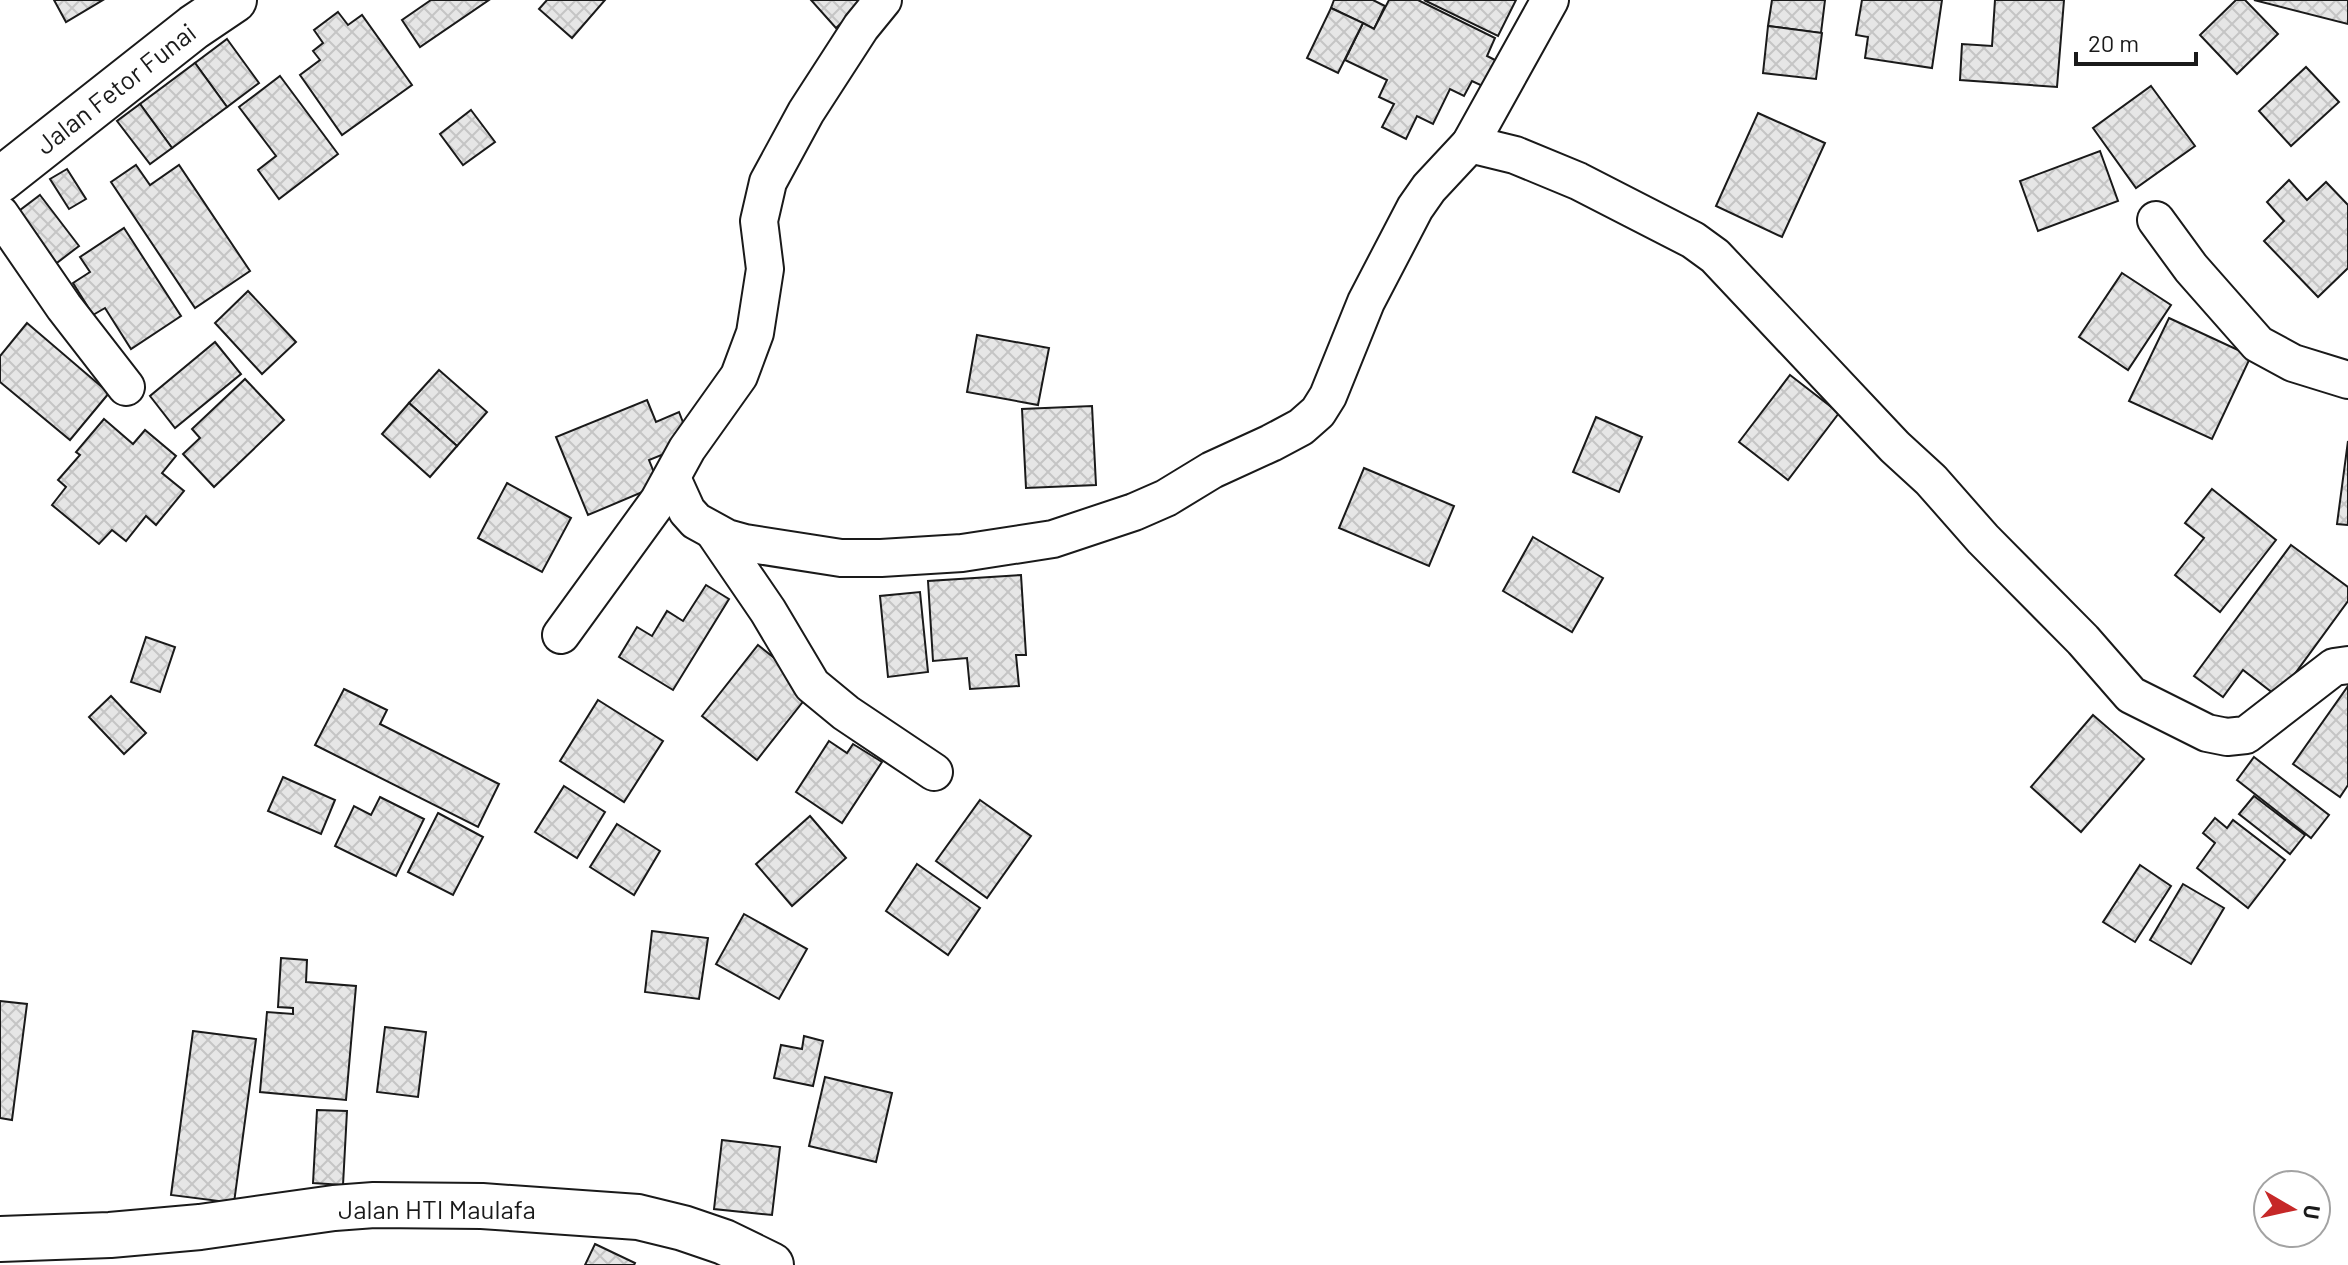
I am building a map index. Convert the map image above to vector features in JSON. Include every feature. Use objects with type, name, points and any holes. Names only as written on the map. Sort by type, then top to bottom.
[{"type":"street","name":"Jalan Fetor Funai","points":[[0,180],[194,27],[234,0]]},
{"type":"street","points":[[561,635],[659,500],[687,449],[739,376],[755,333],[765,269],[759,221],[768,182],[806,112],[861,27],[883,0]]},
{"type":"street","points":[[672,478],[687,511],[696,521],[727,538],[745,543],[841,558],[962,553],[1053,539],[1134,512],[1166,498],[1212,470],[1281,438],[1301,427],[1318,412],[1328,396],[1366,302],[1415,208],[1429,188],[1470,144],[1550,0]]},
{"type":"street","points":[[1470,144],[1515,155],[1578,181],[1693,240],[1715,256],[2083,640],[2131,695],[2207,733],[2227,737],[2246,735],[2334,667],[2348,665]]},
{"type":"street","points":[[0,214],[64,307],[126,387]]},
{"type":"street","points":[[2156,220],[2191,268],[2258,344],[2293,363],[2348,380]]},
{"type":"street","points":[[714,532],[768,611],[812,685],[846,713],[934,772]]},
{"type":"street","name":"Jalan HTI Maulafa","points":[[0,1239],[110,1235],[200,1227],[374,1205],[482,1206],[638,1217],[724,1242],[771,1265]]},
{"type":"building","points":[[54,0],[103,0],[66,22]]},
{"type":"building","points":[[431,0],[489,0],[420,47],[402,20]]},
{"type":"building","points":[[547,0],[605,0],[572,38],[539,9]]},
{"type":"building","points":[[811,0],[867,0],[836,28]]},
{"type":"building","points":[[1334,0],[1373,0],[1385,6],[1374,29],[1331,8]]},
{"type":"building","points":[[1389,0],[1418,0],[1495,38],[1487,56],[1501,63],[1489,89],[1472,81],[1464,96],[1450,89],[1433,124],[1417,116],[1406,139],[1382,127],[1394,104],[1379,97],[1387,80],[1345,60],[1363,23],[1374,29]]},
{"type":"building","points":[[1424,0],[1516,0],[1498,36]]},
{"type":"building","points":[[1772,0],[1825,0],[1821,33],[1768,26]]},
{"type":"building","points":[[1862,0],[1942,0],[1932,68],[1865,58],[1868,37],[1856,35]]},
{"type":"building","points":[[1995,0],[2064,0],[2057,87],[1960,80],[1962,44],[1992,46]]},
{"type":"building","points":[[2236,0],[2245,0],[2278,34],[2237,74],[2200,35]]},
{"type":"building","points":[[2254,0],[2348,0],[2348,24]]},
{"type":"building","points":[[1331,8],[1363,23],[1338,73],[1307,58]]},
{"type":"building","points":[[338,12],[348,25],[362,15],[412,85],[342,135],[300,75],[320,60],[313,51],[323,43],[314,30]]},
{"type":"building","points":[[1768,26],[1822,33],[1816,79],[1763,73]]},
{"type":"building","points":[[227,39],[259,83],[227,107],[195,63]]},
{"type":"building","points":[[195,63],[227,107],[172,148],[140,104]]},
{"type":"building","points":[[2306,67],[2339,102],[2291,146],[2259,111]]},
{"type":"building","points":[[280,76],[338,154],[279,199],[258,170],[276,156],[239,107]]},
{"type":"building","points":[[2151,86],[2195,146],[2136,188],[2093,128]]},
{"type":"building","points":[[140,104],[172,148],[150,164],[117,121]]},
{"type":"building","points":[[471,110],[495,142],[463,165],[440,134]]},
{"type":"building","points":[[1758,113],[1825,143],[1782,237],[1716,206]]},
{"type":"building","points":[[2100,151],[2118,201],[2038,231],[2020,181]]},
{"type":"building","points":[[136,165],[150,185],[179,165],[250,271],[195,308],[111,182]]},
{"type":"building","points":[[67,169],[86,199],[69,209],[50,179]]},
{"type":"building","points":[[2289,180],[2307,200],[2326,182],[2348,205],[2348,268],[2318,297],[2264,241],[2284,221],[2267,202]]},
{"type":"building","points":[[40,195],[79,246],[45,272],[7,220]]},
{"type":"building","points":[[124,228],[181,316],[131,349],[105,308],[93,315],[73,283],[90,272],[80,257]]},
{"type":"building","points":[[2122,273],[2171,305],[2128,370],[2079,337]]},
{"type":"building","points":[[248,291],[296,342],[262,374],[215,323]]},
{"type":"building","points":[[2169,318],[2251,356],[2212,439],[2129,401]]},
{"type":"building","points":[[27,323],[109,393],[70,440],[0,382],[0,356]]},
{"type":"building","points":[[977,335],[1049,348],[1038,405],[967,392]]},
{"type":"building","points":[[215,342],[241,374],[175,428],[150,396]]},
{"type":"building","points":[[439,370],[487,412],[457,446],[409,403]]},
{"type":"building","points":[[1790,375],[1839,413],[1788,480],[1739,442]]},
{"type":"building","points":[[245,379],[284,420],[214,487],[183,454],[200,438],[192,429]]},
{"type":"building","points":[[647,400],[656,422],[679,412],[691,443],[649,460],[659,485],[588,515],[556,437]]},
{"type":"building","points":[[409,403],[457,446],[430,477],[382,434]]},
{"type":"building","points":[[1092,406],[1096,485],[1026,488],[1022,409]]},
{"type":"building","points":[[1596,417],[1642,437],[1619,492],[1573,472]]},
{"type":"building","points":[[104,419],[133,444],[145,430],[176,456],[162,473],[184,491],[156,525],[146,516],[126,541],[112,530],[99,544],[52,505],[66,487],[58,480],[80,455],[76,452]]},
{"type":"building","points":[[2348,441],[2348,525],[2337,524]]},
{"type":"building","points":[[1364,468],[1454,506],[1429,566],[1339,528]]},
{"type":"building","points":[[507,483],[571,518],[542,572],[478,538]]},
{"type":"building","points":[[2212,489],[2276,540],[2220,612],[2175,575],[2204,538],[2185,523]]},
{"type":"building","points":[[1533,537],[1603,578],[1572,632],[1503,591]]},
{"type":"building","points":[[2291,545],[2348,587],[2348,601],[2278,697],[2243,670],[2223,697],[2194,676]]},
{"type":"building","points":[[1021,575],[1026,655],[1016,655],[1019,686],[970,689],[967,658],[933,661],[928,581]]},
{"type":"building","points":[[706,585],[729,599],[673,690],[619,657],[637,627],[652,636],[667,611],[683,621]]},
{"type":"building","points":[[920,592],[928,672],[888,677],[880,596]]},
{"type":"building","points":[[146,637],[175,647],[160,692],[131,682]]},
{"type":"building","points":[[758,645],[813,689],[757,760],[702,716]]},
{"type":"building","points":[[2348,686],[2348,785],[2340,797],[2293,764]]},
{"type":"building","points":[[344,689],[387,710],[380,724],[499,784],[478,827],[315,745]]},
{"type":"building","points":[[111,696],[146,733],[124,754],[89,717]]},
{"type":"building","points":[[598,700],[663,741],[624,802],[560,761]]},
{"type":"building","points":[[2093,715],[2144,759],[2081,832],[2031,787]]},
{"type":"building","points":[[829,741],[847,753],[853,744],[882,762],[842,823],[796,792]]},
{"type":"building","points":[[2254,757],[2329,815],[2311,838],[2237,780]]},
{"type":"building","points":[[283,777],[335,800],[321,834],[268,811]]},
{"type":"building","points":[[564,786],[605,812],[577,858],[535,832]]},
{"type":"building","points":[[2254,796],[2305,835],[2290,854],[2239,814]]},
{"type":"building","points":[[380,797],[424,819],[396,876],[335,846],[354,806],[371,815]]},
{"type":"building","points":[[980,800],[1031,836],[987,898],[936,861]]},
{"type":"building","points":[[438,813],[483,837],[453,895],[408,872]]},
{"type":"building","points":[[810,816],[846,858],[792,906],[756,864]]},
{"type":"building","points":[[2215,818],[2227,828],[2233,820],[2285,860],[2248,908],[2197,868],[2215,843],[2203,833]]},
{"type":"building","points":[[617,824],[660,851],[634,895],[590,867]]},
{"type":"building","points":[[917,864],[980,908],[948,955],[886,911]]},
{"type":"building","points":[[2140,865],[2171,886],[2135,942],[2103,922]]},
{"type":"building","points":[[2183,884],[2224,908],[2191,964],[2150,940]]},
{"type":"building","points":[[744,914],[807,949],[779,999],[716,964]]},
{"type":"building","points":[[652,931],[708,938],[699,999],[645,992]]},
{"type":"building","points":[[281,958],[307,960],[306,982],[356,986],[346,1100],[260,1092],[267,1012],[293,1014],[293,1008],[278,1007]]},
{"type":"building","points":[[0,1001],[27,1004],[12,1120],[0,1118]]},
{"type":"building","points":[[385,1027],[426,1032],[418,1097],[377,1092]]},
{"type":"building","points":[[193,1031],[256,1039],[234,1203],[171,1195]]},
{"type":"building","points":[[804,1036],[823,1041],[813,1086],[774,1078],[781,1045],[802,1049]]},
{"type":"building","points":[[825,1077],[892,1093],[876,1162],[809,1146]]},
{"type":"building","points":[[317,1110],[347,1111],[343,1185],[313,1183]]},
{"type":"building","points":[[722,1140],[780,1147],[772,1215],[714,1209]]},
{"type":"building","points":[[595,1244],[635,1263],[634,1265],[585,1265]]}]
